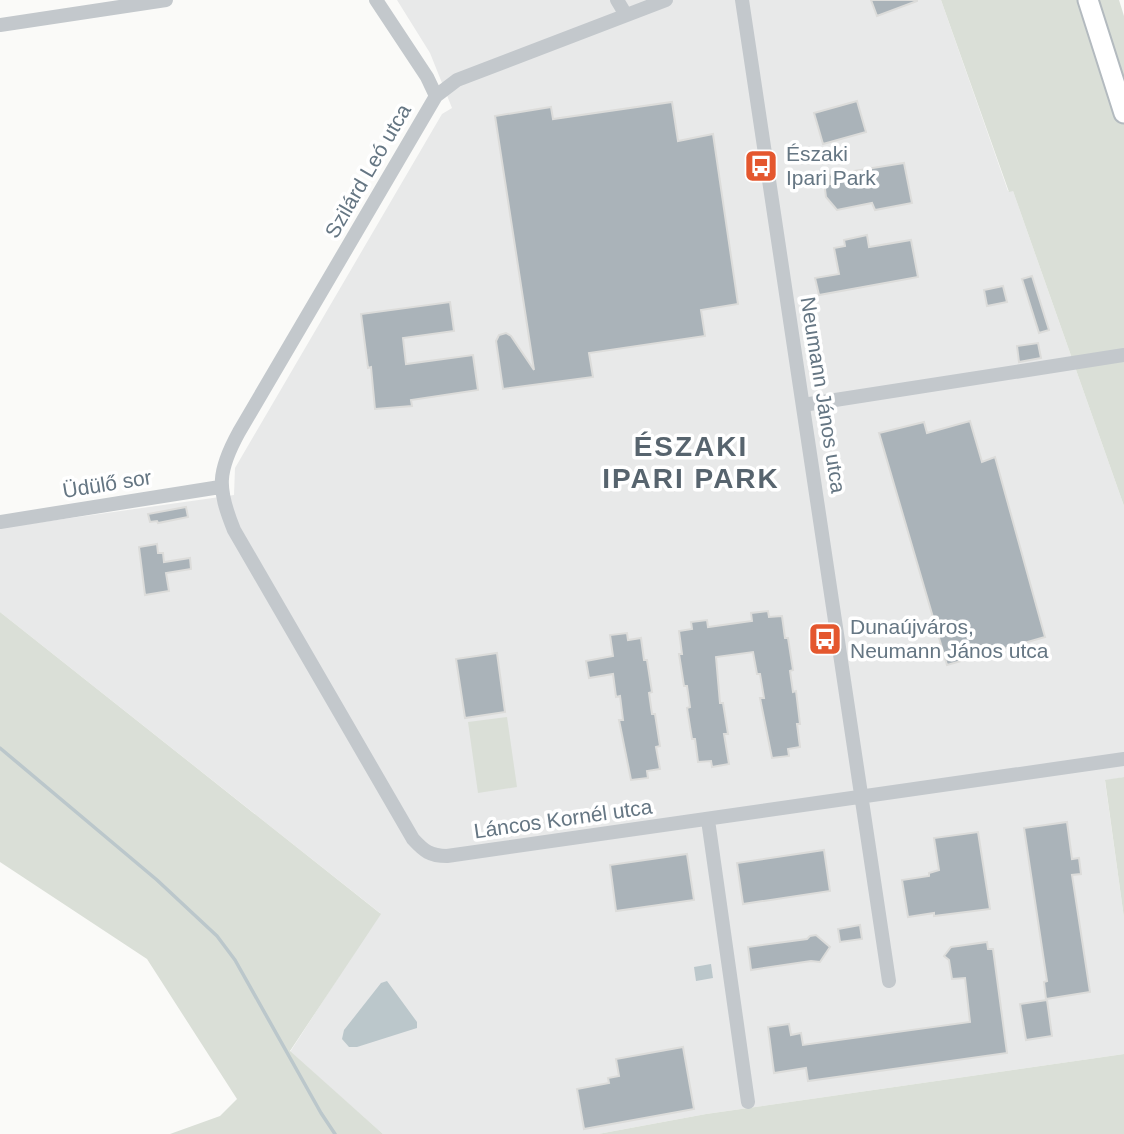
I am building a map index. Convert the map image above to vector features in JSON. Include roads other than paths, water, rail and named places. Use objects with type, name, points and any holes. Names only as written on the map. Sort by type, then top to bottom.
[{"type":"street","points":[[0,25],[117,4],[166,0]]},
{"type":"street","points":[[376,0],[436,96]]},
{"type":"street","points":[[617,0],[626,15]]},
{"type":"street","name":"Szilárd Leó utca","points":[[220,487],[222,473],[234,441],[436,96],[457,80],[666,0]]},
{"type":"street","name":"Neumann János utca","points":[[742,0],[889,981]]},
{"type":"street","points":[[1088,0],[1124,113]]},
{"type":"street","points":[[803,405],[1124,355]]},
{"type":"street","name":"Üdülő sor","points":[[3,520],[220,487]]},
{"type":"street","name":"Láncos Kornél utca","points":[[220,487],[225,510],[234,530],[413,839],[433,856],[708,820],[1124,759]]},
{"type":"street","points":[[708,820],[748,1102]]},
{"type":"waterway","points":[[0,748],[157,880],[217,936],[235,960],[335,1134]]},
{"type":"place","name":"Északi Ipari Park","points":[[761,166]]},
{"type":"place","name":"Dunaújváros, Neumann János utca","points":[[825,639]]},
{"type":"district","name":"ÉSZAKI IPARI PARK","points":[[691,462]]}]
